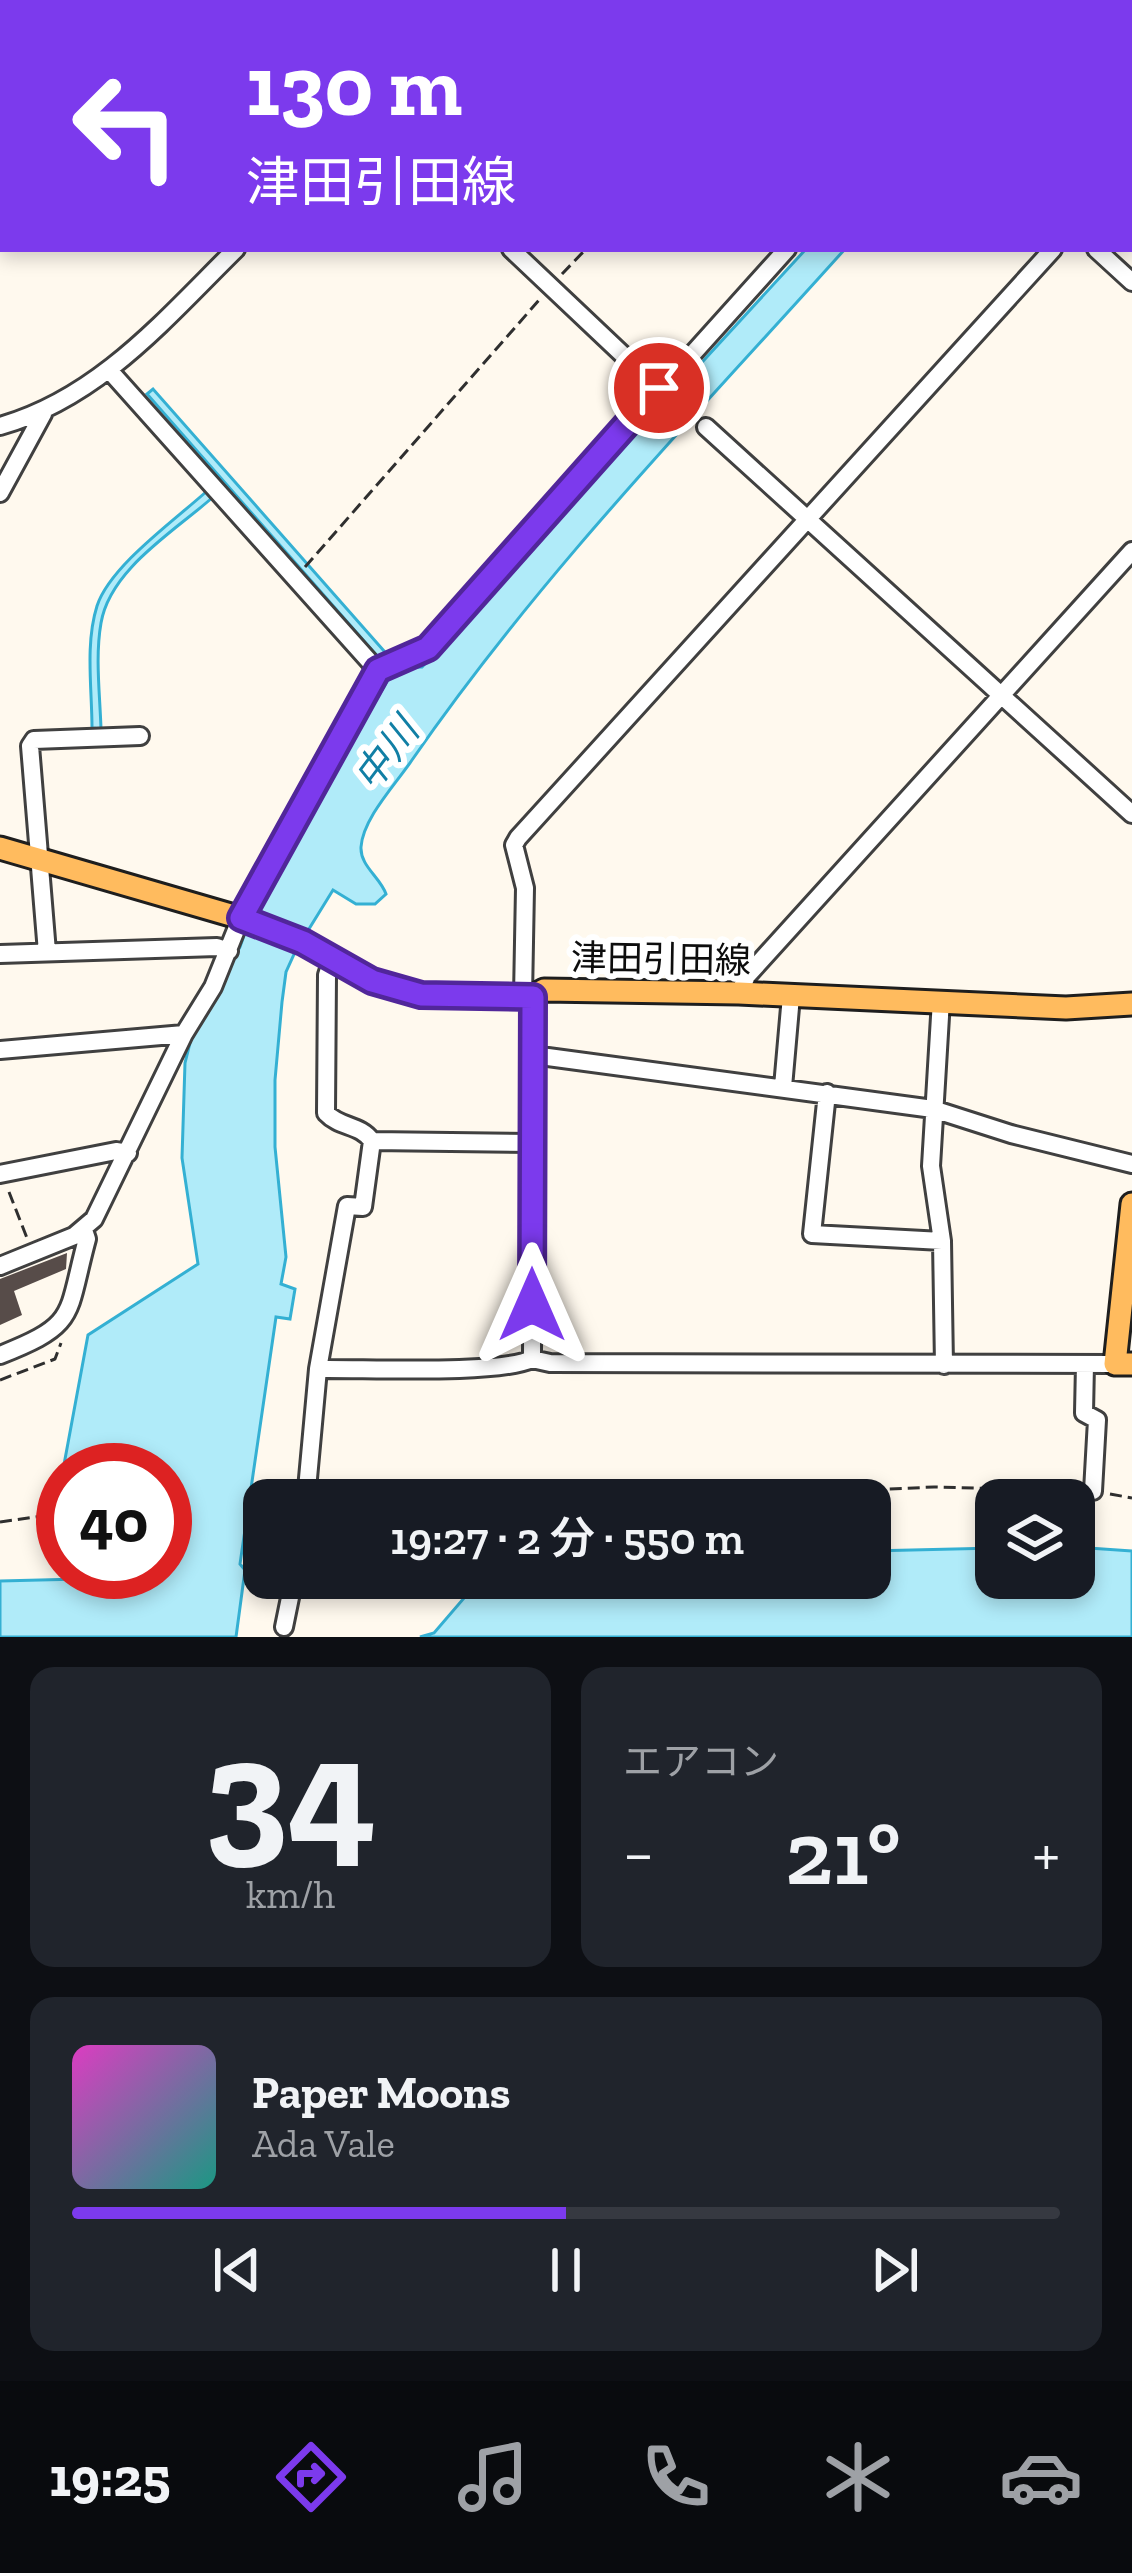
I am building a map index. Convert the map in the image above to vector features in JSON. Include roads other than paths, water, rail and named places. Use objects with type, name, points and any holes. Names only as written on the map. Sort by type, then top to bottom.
[{"type":"main road","name":"津田引田線","points":[[0,848],[244,920],[303,942],[372,981],[421,995],[528,996],[544,990],[740,993],[1066,1008],[1132,1004]]},
{"type":"main road","points":[[1124,1364],[1132,1204]]},
{"type":"street","points":[[0,426],[44,414],[110,370],[233,252]]},
{"type":"street","points":[[514,252],[659,388]]},
{"type":"street","points":[[0,1266],[85,1230],[378,670],[428,648],[784,252]]},
{"type":"street","points":[[532,1359],[533,1055],[525,888],[514,845],[1051,252]]},
{"type":"street","points":[[1099,252],[1132,282]]},
{"type":"street","points":[[110,370],[378,670]]},
{"type":"street","points":[[0,493],[44,414]]},
{"type":"street","points":[[706,427],[1132,814]]},
{"type":"street","points":[[740,993],[747,976],[1132,551]]},
{"type":"street","points":[[47,952],[30,746],[34,740],[140,736]]},
{"type":"street","points":[[0,954],[217,947],[229,951]]},
{"type":"street","points":[[308,1479],[318,1369],[347,1206],[364,1207],[372,1142],[364,1130],[326,1113],[327,975],[333,957]]},
{"type":"street","points":[[783,1087],[791,995]]},
{"type":"street","points":[[941,1000],[931,1166],[942,1241],[944,1365]]},
{"type":"street","points":[[0,1050],[184,1034]]},
{"type":"street","points":[[533,1055],[933,1108],[1011,1134],[1132,1164]]},
{"type":"street","points":[[827,1094],[812,1234],[942,1241]]},
{"type":"street","points":[[372,1142],[533,1143]]},
{"type":"street","points":[[1,1174],[116,1151],[128,1153]]},
{"type":"street","points":[[0,1355],[51,1335],[64,1321],[87,1239],[85,1230]]},
{"type":"street","points":[[318,1369],[498,1365],[532,1359],[550,1363],[1124,1364]]},
{"type":"street","points":[[1085,1364],[1084,1413],[1097,1420],[1094,1479]]},
{"type":"street","points":[[284,1627],[290,1599]]},
{"type":"water","name":"中川","points":[[803,252],[842,252],[620,498],[461,692],[381,802],[363,836],[364,860],[386,894],[375,904],[356,904],[333,890],[286,972],[275,1080],[275,1147],[286,1257],[281,1284],[295,1289],[290,1319],[276,1317],[252,1479],[243,1479],[243,1585],[236,1637],[0,1637],[0,1581],[36,1580],[36,1599],[192,1599],[192,1443],[68,1443],[88,1335],[198,1264],[182,1158],[185,1063],[193,1031],[240,947],[254,907],[392,673],[147,394],[153,389],[399,668],[422,667]]},
{"type":"water","points":[[207,491],[213,497],[130,568],[107,603],[98,649],[101,729],[92,728],[91,636],[104,591],[129,560]]},
{"type":"water","points":[[975,1548],[975,1599],[1095,1599],[1095,1548],[1132,1551],[1132,1637],[420,1637],[434,1633],[463,1599],[891,1599],[891,1550]]}]
